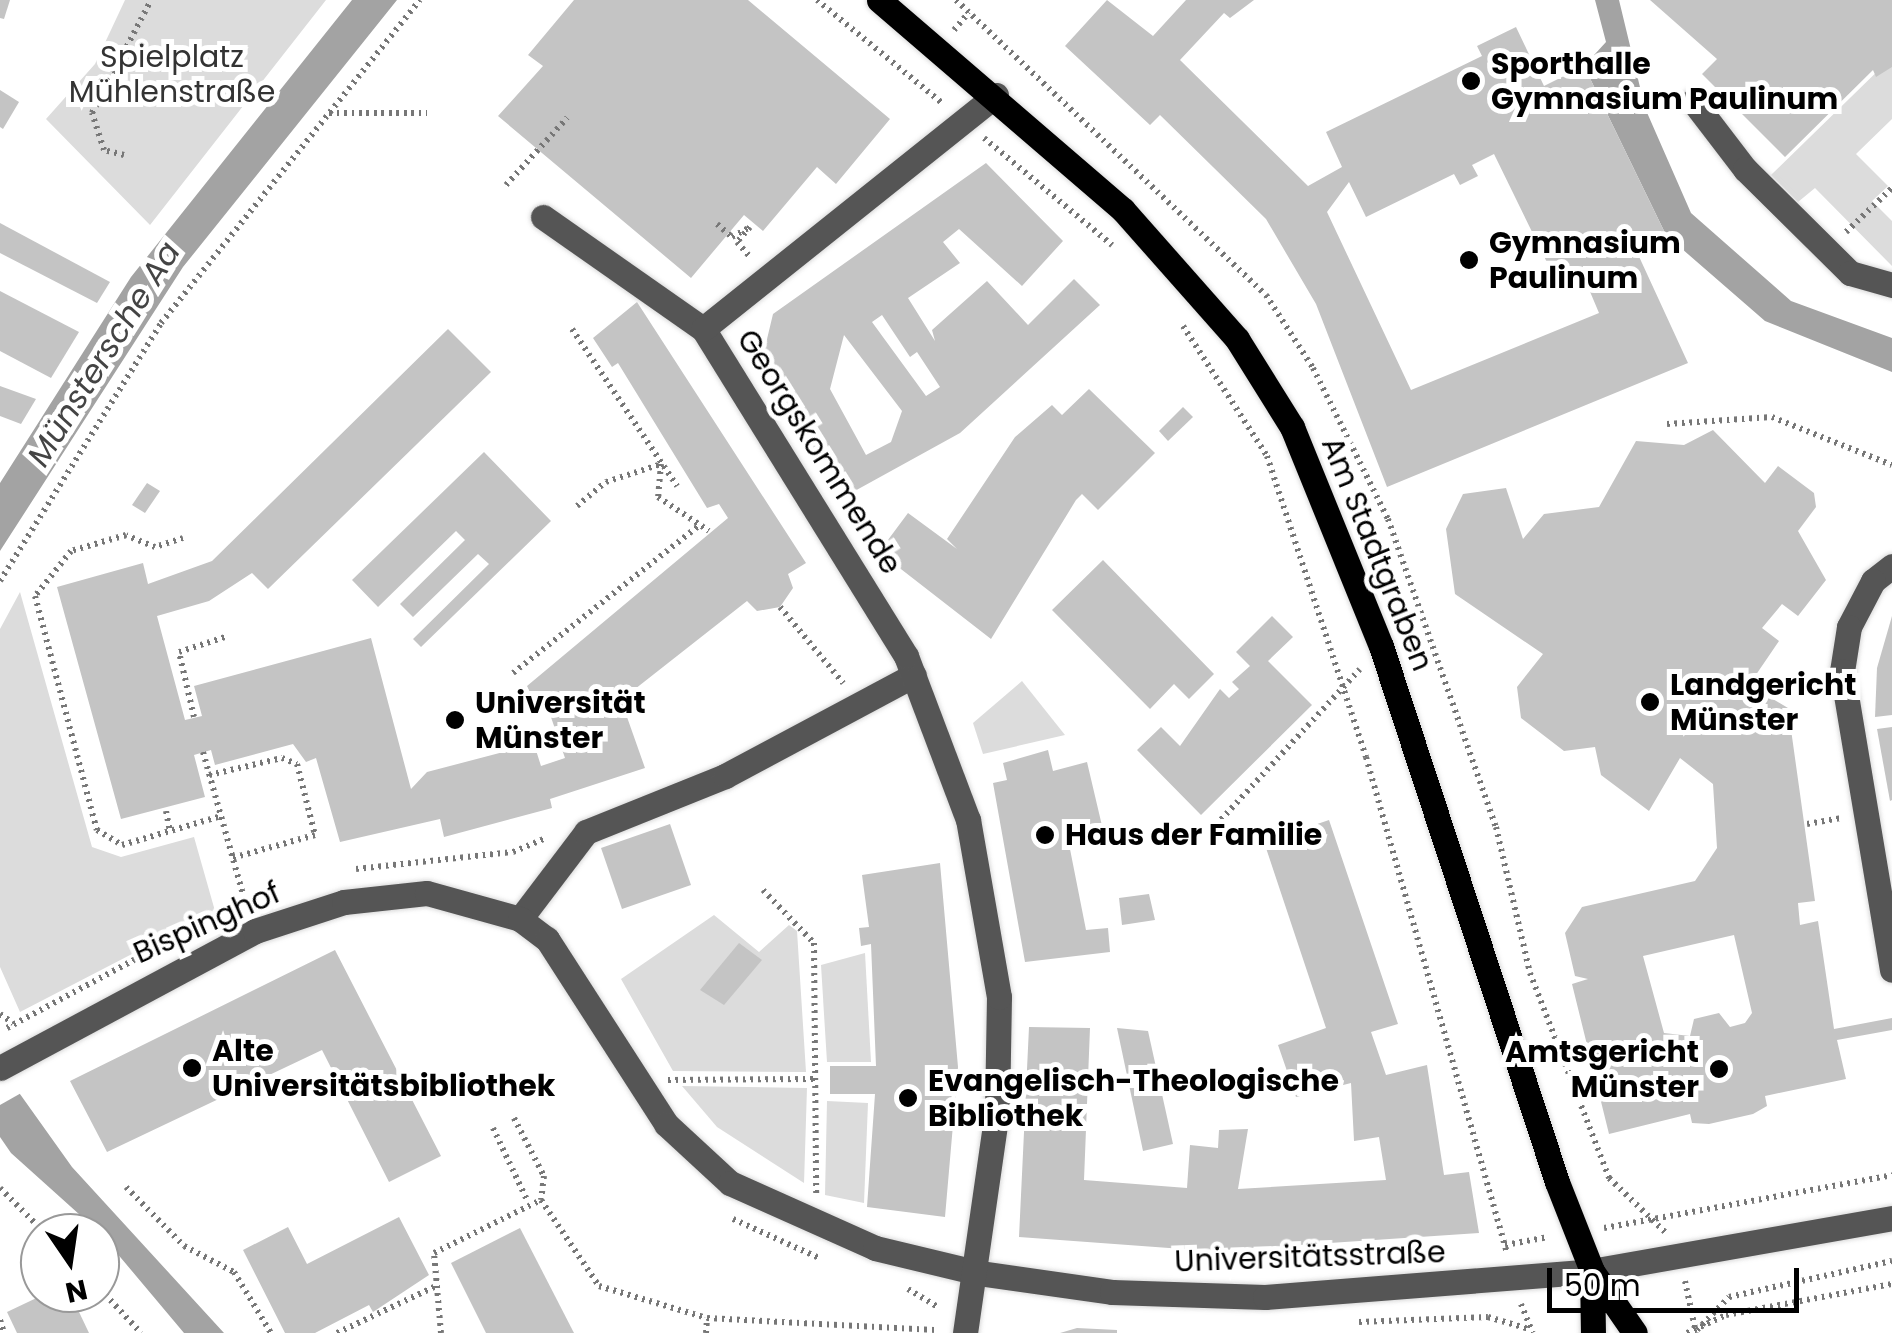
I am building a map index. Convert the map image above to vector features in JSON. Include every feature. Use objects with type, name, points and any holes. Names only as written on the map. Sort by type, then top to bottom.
[{"type":"main road","name":"Am Stadtgraben","points":[[879,0],[996,95],[1123,210],[1237,339],[1292,428],[1381,646],[1592,1271]]},
{"type":"main road","points":[[1592,1271],[1592,1333]]},
{"type":"main road","points":[[1592,1271],[1635,1333]]},
{"type":"street","name":"Georgskommende","points":[[949,1332],[979,1273],[998,997],[968,820],[914,675],[704,329],[996,95]]},
{"type":"street","points":[[1693,101],[1850,273],[1892,285]]},
{"type":"street","points":[[543,216],[704,329]]},
{"type":"street","points":[[1892,566],[1873,581],[1849,628],[1842,670],[1892,970]]},
{"type":"street","points":[[520,918],[586,832],[725,776],[914,675]]},
{"type":"street","name":"Bispinghof","points":[[4,1065],[255,930],[344,902],[427,892],[520,918]]},
{"type":"street","name":"Universitätsstraße","points":[[520,918],[572,968],[636,1080],[694,1154],[759,1201],[815,1226],[979,1273],[1112,1292],[1265,1297],[1592,1271],[1892,1218]]},
{"type":"path","points":[[124,155],[104,150],[92,112],[151,0]]},
{"type":"path","points":[[0,581],[161,323],[420,0]]},
{"type":"path","points":[[817,0],[1120,252]]},
{"type":"path","points":[[329,113],[428,112]]},
{"type":"path","points":[[506,185],[567,118]]},
{"type":"path","points":[[1828,251],[1892,188]]},
{"type":"path","points":[[717,224],[732,236],[750,227],[738,242]]},
{"type":"path","points":[[1170,310],[1267,456],[1343,687],[1514,1280],[1534,1333]]},
{"type":"path","points":[[572,329],[676,486]]},
{"type":"path","points":[[1667,424],[1772,416],[1892,465]]},
{"type":"path","points":[[577,506],[606,482],[662,464]]},
{"type":"path","points":[[662,464],[658,497],[709,532]]},
{"type":"path","points":[[513,673],[700,526]]},
{"type":"path","points":[[183,538],[154,547],[126,535],[72,551],[35,596],[97,830],[122,844],[221,816]]},
{"type":"path","points":[[780,607],[848,690]]},
{"type":"path","points":[[194,718],[179,652],[225,637]]},
{"type":"path","points":[[1216,826],[1381,646]]},
{"type":"path","points":[[832,700],[862,682]]},
{"type":"path","points":[[203,752],[245,904]]},
{"type":"path","points":[[209,775],[282,758],[297,764],[315,835],[232,858]]},
{"type":"path","points":[[166,811],[170,831]]},
{"type":"path","points":[[349,871],[513,852],[565,829]]},
{"type":"path","points":[[763,890],[814,943],[818,1079],[815,1226]]},
{"type":"path","points":[[0,1032],[263,898]]},
{"type":"path","points":[[0,1014],[14,1023]]},
{"type":"path","points":[[636,1080],[818,1079]]},
{"type":"path","points":[[514,1118],[544,1176],[542,1200],[599,1286],[707,1318],[949,1332],[941,1308],[894,1283]]},
{"type":"path","points":[[493,1128],[528,1202]]},
{"type":"path","points":[[1656,1219],[1892,1174]]},
{"type":"path","points":[[126,1187],[184,1246],[234,1272],[272,1333]]},
{"type":"path","points":[[0,1188],[25,1213]]},
{"type":"path","points":[[442,1333],[434,1254],[528,1202],[542,1200]]},
{"type":"path","points":[[719,1211],[828,1261]]},
{"type":"path","points":[[1696,1331],[1729,1297],[1892,1262]]},
{"type":"path","points":[[1686,1333],[1726,1315],[1892,1284]]},
{"type":"path","points":[[337,1333],[438,1285]]},
{"type":"path","points":[[120,1310],[142,1333]]},
{"type":"path","points":[[706,1333],[707,1318]]},
{"type":"path","points":[[0,1320],[4,1333]]},
{"type":"green space","name":"Spielplatz Mühlenstraße","points":[[125,0],[326,0],[150,225],[46,119],[95,64]]},
{"type":"green space","points":[[1892,57],[1892,119],[1856,154],[1888,186],[1872,201],[1892,221],[1892,266],[1815,188],[1798,202],[1771,175]]},
{"type":"green space","points":[[20,592],[92,847],[121,857],[194,837],[215,911],[20,1012],[0,967],[0,629]]},
{"type":"green space","points":[[1022,681],[1065,735],[983,754],[973,723]]},
{"type":"green space","points":[[714,915],[759,952],[789,925],[797,931],[806,1072],[673,1071],[621,979]]},
{"type":"green space","points":[[865,953],[871,1062],[827,1062],[821,965]]},
{"type":"green space","points":[[682,1086],[807,1088],[804,1183],[717,1127]]},
{"type":"green space","points":[[827,1101],[868,1103],[864,1203],[825,1195]]},
{"type":"water","name":"Münstersche Aa","points":[[352,0],[397,0],[183,267],[0,551],[0,483],[131,277]]},
{"type":"water","points":[[1595,0],[1619,0],[1645,108],[1691,213],[1791,301],[1892,338],[1892,372],[1765,321],[1666,235],[1584,66],[1606,42]]},
{"type":"water","points":[[0,1066],[72,1167],[114,1213],[78,1213],[11,1153],[0,1137]]},
{"type":"water","points":[[120,1219],[224,1333],[184,1333],[120,1257]]},
{"type":"pier","points":[[0,1061],[23,1092],[0,1105]]},
{"type":"building","points":[[0,0],[10,0],[4,19],[0,18]]},
{"type":"building","points":[[574,0],[748,0],[890,119],[836,184],[817,167],[763,231],[744,215],[691,278],[498,116],[543,66],[528,55]]},
{"type":"building","points":[[1107,0],[1153,36],[1186,0],[1254,0],[1230,18],[1224,13],[1180,60],[1308,186],[1342,167],[1326,132],[1482,56],[1477,46],[1516,27],[1544,86],[1584,66],[1666,235],[1636,250],[1688,363],[1387,487],[1316,304],[1266,219],[1160,115],[1150,125],[1065,46]],"holes":[[[1494,154],[1559,287],[1583,275],[1599,313],[1411,390],[1327,212],[1349,182],[1366,217],[1454,174],[1460,185],[1478,176],[1472,165]]]},
{"type":"building","points":[[1650,0],[1892,0],[1892,67],[1876,77],[1873,70],[1785,157],[1702,74],[1717,59]]},
{"type":"building","points":[[0,90],[19,102],[3,129],[0,127]]},
{"type":"building","points":[[986,163],[1063,241],[1022,286],[959,229],[943,242],[960,263],[908,298],[935,341],[932,330],[987,281],[1028,325],[1074,279],[1100,305],[960,433],[842,498],[762,360],[773,314]],"holes":[[[882,315],[910,357],[917,352],[940,387],[926,396],[872,322]],[[844,335],[902,411],[891,442],[866,455],[830,389]]]},
{"type":"building","points":[[0,223],[110,282],[97,303],[0,253]]},
{"type":"building","points":[[0,291],[79,332],[51,378],[0,351]]},
{"type":"building","points":[[637,302],[806,563],[788,574],[793,588],[780,607],[757,611],[747,601],[621,700],[645,768],[550,799],[552,808],[444,837],[440,819],[340,842],[316,758],[306,762],[293,744],[215,765],[211,750],[194,755],[205,797],[121,819],[57,587],[143,563],[148,584],[212,561],[448,329],[491,372],[268,589],[252,573],[209,601],[157,616],[185,720],[202,716],[194,686],[371,638],[411,789],[427,772],[534,744],[541,766],[565,758],[542,691],[531,695],[527,686],[728,518],[719,504],[707,508],[618,363],[612,367],[593,338]]},
{"type":"building","points":[[0,386],[36,399],[21,424],[0,416]]},
{"type":"building","points":[[1089,389],[1155,453],[1098,510],[1082,494],[1076,500],[991,639],[879,552],[908,513],[957,549],[947,539],[1015,437],[1052,405],[1062,415]]},
{"type":"building","points":[[1183,407],[1193,417],[1168,441],[1159,431]]},
{"type":"building","name":"Landgericht Münster","points":[[1713,430],[1765,483],[1778,466],[1814,493],[1816,507],[1798,531],[1826,580],[1798,616],[1782,604],[1762,628],[1779,641],[1749,685],[1788,708],[1815,901],[1798,903],[1800,925],[1818,921],[1834,1029],[1892,1018],[1892,1030],[1837,1040],[1846,1079],[1765,1096],[1767,1106],[1753,1114],[1709,1124],[1692,1123],[1690,1114],[1609,1134],[1572,984],[1588,979],[1575,976],[1565,933],[1582,907],[1695,881],[1717,848],[1713,784],[1680,758],[1649,811],[1601,775],[1595,747],[1564,751],[1521,718],[1517,687],[1543,654],[1455,594],[1446,529],[1463,494],[1506,488],[1523,539],[1544,514],[1599,507],[1636,441],[1684,445]],"holes":[[[1734,935],[1752,1013],[1745,1023],[1730,1027],[1719,1013],[1694,1019],[1690,1036],[1664,1033],[1643,956]]]},
{"type":"building","points":[[484,452],[551,521],[421,647],[413,639],[489,564],[478,554],[413,617],[400,604],[465,540],[456,531],[378,607],[352,580]]},
{"type":"building","points":[[147,483],[160,491],[145,513],[132,505]]},
{"type":"building","points":[[1103,560],[1214,674],[1189,699],[1174,684],[1150,709],[1052,610]]},
{"type":"building","points":[[1272,616],[1293,637],[1268,661],[1312,705],[1201,815],[1137,750],[1161,727],[1180,746],[1220,689],[1229,698],[1239,689],[1232,682],[1250,666],[1236,652]]},
{"type":"building","points":[[1892,616],[1892,715],[1875,717],[1877,668]]},
{"type":"building","points":[[1892,727],[1892,800],[1890,801],[1877,729]]},
{"type":"building","name":"Haus der Familie","points":[[1048,750],[1053,771],[1087,762],[1103,830],[1068,839],[1086,930],[1108,928],[1110,952],[1025,962],[993,783],[1007,780],[1003,763]]},
{"type":"building","points":[[1329,820],[1398,1024],[1371,1032],[1386,1075],[1427,1065],[1444,1175],[1469,1172],[1479,1233],[1210,1251],[1019,1237],[1029,1027],[1090,1028],[1084,1180],[1187,1188],[1190,1145],[1218,1148],[1219,1130],[1248,1129],[1238,1189],[1386,1180],[1379,1137],[1354,1141],[1351,1083],[1296,1097],[1278,1045],[1326,1028],[1264,842]]},
{"type":"building","points":[[670,824],[691,885],[622,909],[601,848]]},
{"type":"building","points":[[940,863],[958,1067],[945,1217],[867,1207],[875,1094],[830,1094],[830,1066],[876,1066],[871,944],[861,946],[859,928],[869,927],[862,875]]},
{"type":"building","points":[[1149,894],[1155,920],[1122,925],[1119,898]]},
{"type":"building","points":[[739,943],[762,960],[724,1005],[700,990]]},
{"type":"building","name":"Alte Universitätsbibliothek","points":[[335,950],[441,1156],[389,1182],[322,1050],[107,1152],[70,1081]]},
{"type":"building","points":[[1117,1028],[1148,1031],[1173,1144],[1143,1151]]},
{"type":"building","points":[[399,1217],[429,1275],[373,1312],[369,1305],[315,1333],[285,1333],[243,1250],[288,1227],[307,1264]]},
{"type":"building","points":[[520,1228],[574,1333],[486,1333],[451,1263]]},
{"type":"building","points":[[20,1306],[20,1313],[80,1313],[89,1333],[17,1333],[7,1312]]},
{"type":"building","points":[[1077,1328],[1117,1330],[1117,1333],[1060,1333]]},
{"type":"place","name":"Sporthalle Gymnasium Paulinum","points":[[1471,81]]},
{"type":"place","name":"Gymnasium Paulinum","points":[[1469,260]]},
{"type":"place","name":"Landgericht Münster","points":[[1650,702]]},
{"type":"place","name":"Universität Münster","points":[[455,720]]},
{"type":"place","name":"Haus der Familie","points":[[1045,835]]},
{"type":"place","name":"Alte Universitätsbibliothek","points":[[192,1068]]},
{"type":"place","name":"Amtsgericht Münster","points":[[1719,1069]]},
{"type":"place","name":"Evangelisch-Theologische Bibliothek","points":[[908,1098]]}]
